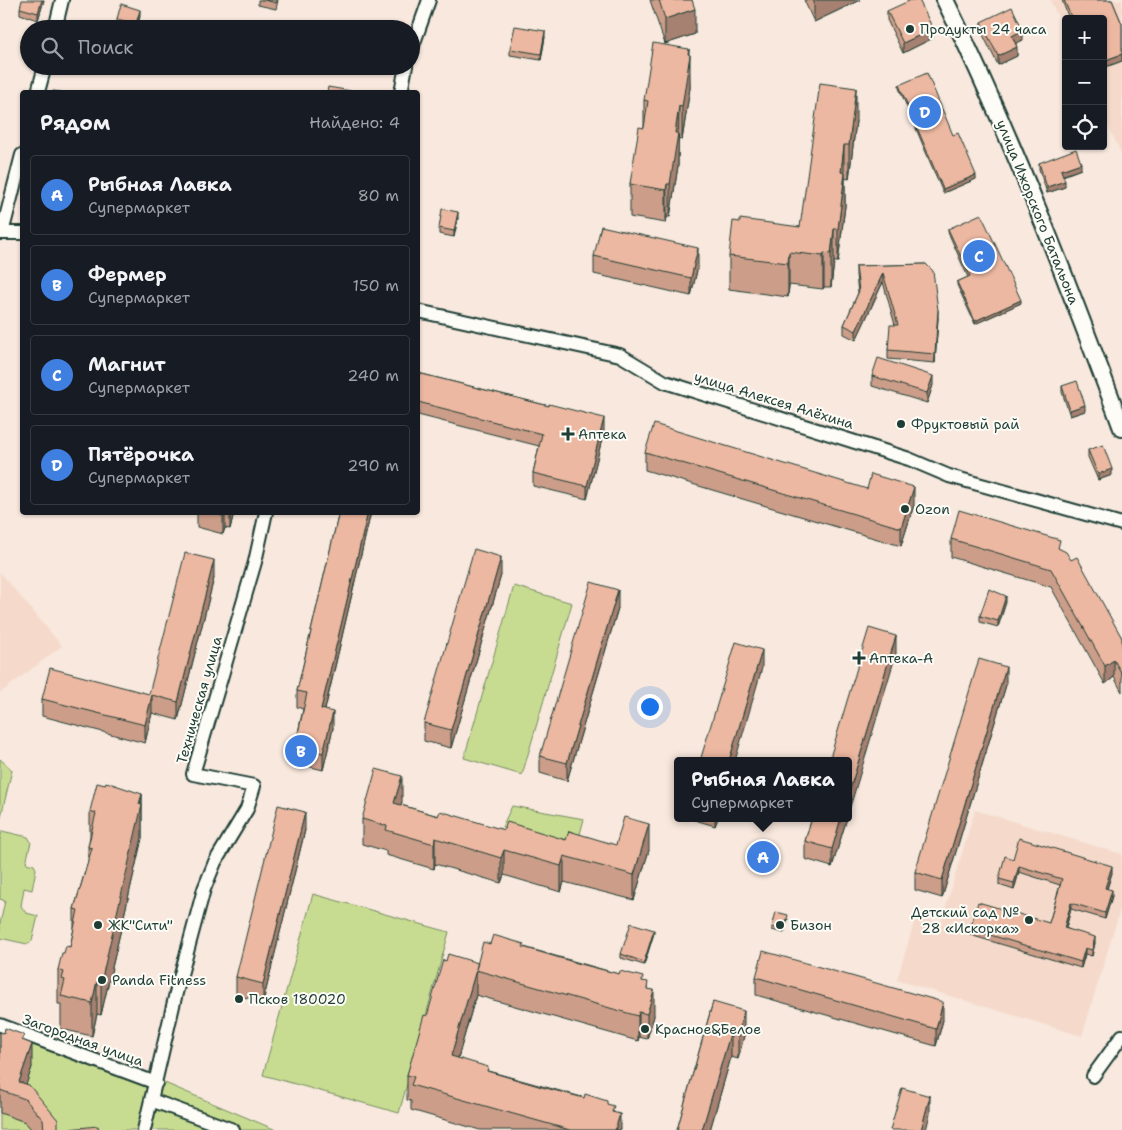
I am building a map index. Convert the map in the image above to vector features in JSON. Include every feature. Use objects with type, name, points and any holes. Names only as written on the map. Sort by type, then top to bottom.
[{"type":"street","points":[[57,20],[62,0]]},
{"type":"street","points":[[420,26],[429,0]]},
{"type":"street","name":"улица Ижорского Батальона","points":[[945,0],[996,108],[1027,180],[1122,428]]},
{"type":"street","points":[[39,90],[43,75]]},
{"type":"street","points":[[401,90],[404,75]]},
{"type":"street","points":[[20,162],[1,233],[20,233]]},
{"type":"street","name":"улица Алексея Алёхина","points":[[420,311],[620,355],[666,382],[909,459],[949,476],[1122,524]]},
{"type":"street","name":"Техническая улица","points":[[144,1130],[185,956],[204,889],[215,862],[247,809],[254,786],[192,774],[256,562],[265,515]]},
{"type":"street","name":"Загородная улица","points":[[0,1025],[156,1083]]},
{"type":"street","points":[[1093,1076],[1122,1036]]},
{"type":"street","points":[[151,1100],[233,1130]]},
{"type":"shaded area","points":[[1050,0],[1122,0],[1122,155],[1107,123],[1107,15],[1062,15],[1062,25]]},
{"type":"shaded area","points":[[0,572],[62,646],[0,693]]},
{"type":"shaded area","name":"Детский сад № 28 «Искорка»","points":[[975,810],[1122,854],[1122,903],[1082,1036],[897,980],[916,916],[941,923]]},
{"type":"green space","points":[[514,586],[572,603],[522,775],[464,758]]},
{"type":"green space","points":[[0,759],[12,770],[0,821]]},
{"type":"green space","points":[[512,806],[584,819],[577,845],[502,827]]},
{"type":"green space","points":[[2,831],[28,837],[31,842],[26,863],[34,865],[36,869],[32,890],[24,888],[21,906],[26,913],[38,916],[32,941],[27,944],[0,938],[0,924],[5,901],[0,899],[0,840]]},
{"type":"green space","points":[[313,894],[449,932],[399,1113],[263,1075]]},
{"type":"green space","points":[[0,1019],[148,1076],[276,1130],[0,1130]]},
{"type":"building","points":[[22,0],[42,0],[38,13],[20,8]]},
{"type":"building","points":[[265,0],[277,0],[276,3]]},
{"type":"building","points":[[659,0],[692,0],[695,9],[665,19]]},
{"type":"building","name":"Продукты 24 часа","points":[[911,0],[919,0],[933,29],[903,43],[887,11]]},
{"type":"building","points":[[1064,0],[1112,0],[1122,24],[1122,54],[1107,60],[1107,15],[1070,15]]},
{"type":"building","points":[[121,4],[140,10],[137,20],[117,19]]},
{"type":"building","points":[[1012,7],[1023,30],[1012,36],[1017,47],[998,56],[981,22]]},
{"type":"building","points":[[515,26],[545,31],[541,54],[510,49]]},
{"type":"building","points":[[653,43],[689,49],[688,54],[690,55],[682,107],[679,106],[675,133],[678,133],[670,184],[667,184],[666,190],[630,184],[639,127],[644,128],[648,101],[644,100]]},
{"type":"building","points":[[927,73],[953,135],[958,133],[976,175],[943,189],[899,85]]},
{"type":"building","points":[[820,83],[856,88],[849,145],[844,145],[841,172],[845,173],[838,229],[834,229],[831,254],[824,253],[823,256],[789,252],[788,263],[729,256],[733,221],[740,222],[740,219],[800,227]]},
{"type":"building","points":[[328,87],[345,90],[327,90]]},
{"type":"building","points":[[1076,150],[1081,163],[1061,170],[1065,181],[1047,187],[1039,163]]},
{"type":"building","points":[[442,209],[458,212],[454,231],[439,228]]},
{"type":"building","points":[[981,214],[1021,300],[975,321],[957,282],[970,276],[948,229]]},
{"type":"building","points":[[601,226],[698,248],[691,278],[594,256]]},
{"type":"building","points":[[926,264],[933,271],[938,310],[935,354],[888,350],[890,325],[898,325],[883,273],[856,331],[844,325],[859,291],[856,266]]},
{"type":"building","points":[[878,358],[933,376],[927,393],[872,376]]},
{"type":"building","points":[[420,374],[604,418],[587,486],[533,473],[542,434],[420,403]]},
{"type":"building","points":[[1077,381],[1085,405],[1070,410],[1062,386]]},
{"type":"building","points":[[654,424],[867,489],[871,474],[914,487],[901,528],[645,452]]},
{"type":"building","points":[[1103,445],[1112,469],[1098,474],[1088,450]]},
{"type":"building","points":[[959,510],[1060,540],[1058,548],[1066,552],[1071,560],[1077,557],[1122,638],[1122,674],[1114,660],[1105,666],[1051,569],[951,539]]},
{"type":"building","points":[[338,515],[367,515],[321,709],[333,712],[323,753],[295,747],[307,693],[297,691]]},
{"type":"building","points":[[474,549],[501,557],[451,730],[424,723]]},
{"type":"building","points":[[185,553],[214,560],[178,702],[152,695],[145,725],[42,699],[50,668],[149,694]]},
{"type":"building","points":[[591,582],[618,590],[567,763],[540,756]]},
{"type":"building","points":[[989,589],[1006,596],[998,621],[980,616]]},
{"type":"building","points":[[869,628],[896,636],[852,783],[852,757],[830,757]]},
{"type":"building","points":[[736,642],[762,650],[730,757],[701,757]]},
{"type":"building","points":[[979,659],[1006,667],[942,880],[915,872]]},
{"type":"building","points":[[376,769],[402,776],[394,803],[438,816],[440,811],[504,830],[507,822],[566,840],[569,831],[616,845],[624,817],[649,824],[634,875],[564,856],[561,866],[504,850],[501,858],[435,838],[434,844],[386,830],[387,826],[362,819]]},
{"type":"building","name":"ЖК\"Сити\"","points":[[106,782],[142,794],[139,804],[142,805],[101,982],[97,981],[92,1003],[61,996],[65,980],[62,979],[64,972],[58,970],[62,953],[64,953],[66,946],[70,947],[78,910],[74,909],[92,848],[88,847],[96,813],[90,811],[97,783],[105,785]]},
{"type":"building","points":[[278,805],[305,812],[263,984],[236,977]]},
{"type":"building","points":[[811,822],[840,822],[832,849],[805,841]]},
{"type":"building","points":[[1019,838],[1112,866],[1105,888],[1112,890],[1105,913],[1071,903],[1064,928],[1095,937],[1092,950],[1085,948],[1081,962],[970,929],[978,902],[1049,923],[1062,879],[1019,866],[1014,883],[999,879],[1005,856],[1013,859]]},
{"type":"building","points":[[776,912],[788,915],[784,930],[772,927]]},
{"type":"building","points":[[631,923],[654,930],[644,962],[621,954]]},
{"type":"building","points":[[493,935],[524,944],[523,947],[577,963],[619,974],[620,971],[643,977],[642,981],[648,982],[647,989],[654,990],[647,1014],[639,1012],[638,1016],[476,970],[451,1056],[488,1067],[487,1071],[542,1087],[584,1098],[585,1094],[607,1101],[607,1104],[614,1106],[612,1112],[620,1114],[615,1130],[570,1130],[411,1085],[414,1077],[407,1075],[424,1015],[427,1016],[443,960],[446,961],[448,954],[478,963],[483,942],[490,944]]},
{"type":"building","points":[[763,951],[943,1002],[936,1029],[756,977]]},
{"type":"building","points":[[713,1002],[744,1011],[738,1034],[731,1031],[702,1130],[677,1130]]},
{"type":"building","points":[[5,1028],[24,1035],[22,1040],[32,1044],[19,1082],[29,1085],[58,1120],[58,1130],[44,1130],[43,1120],[25,1099],[0,1090],[0,1032],[4,1033]]},
{"type":"building","points":[[902,1088],[930,1096],[921,1130],[890,1130]]},
{"type":"building","points":[[98,1126],[99,1130],[59,1130]]},
{"type":"place","name":"Продукты 24 часа","points":[[910,29]]},
{"type":"place","name":"Пятёрочка","points":[[925,112]]},
{"type":"place","name":"Магнит","points":[[979,256]]},
{"type":"place","name":"Фруктовый рай","points":[[901,424]]},
{"type":"place","name":"Аптека","points":[[568,434]]},
{"type":"place","name":"Ozon","points":[[905,509]]},
{"type":"place","name":"Аптека-А","points":[[859,658]]},
{"type":"place","name":"Фермер","points":[[301,751]]},
{"type":"place","name":"Рыбная Лавка","points":[[763,857]]},
{"type":"place","name":"Детский сад № 28 «Искорка»","points":[[1029,920]]},
{"type":"place","name":"ЖК\"Сити\"","points":[[98,925]]},
{"type":"place","name":"Бизон","points":[[780,925]]},
{"type":"place","name":"Panda Fitness","points":[[102,980]]},
{"type":"place","name":"Псков 180020","points":[[239,999]]},
{"type":"place","name":"Красное&Белое","points":[[645,1029]]}]
